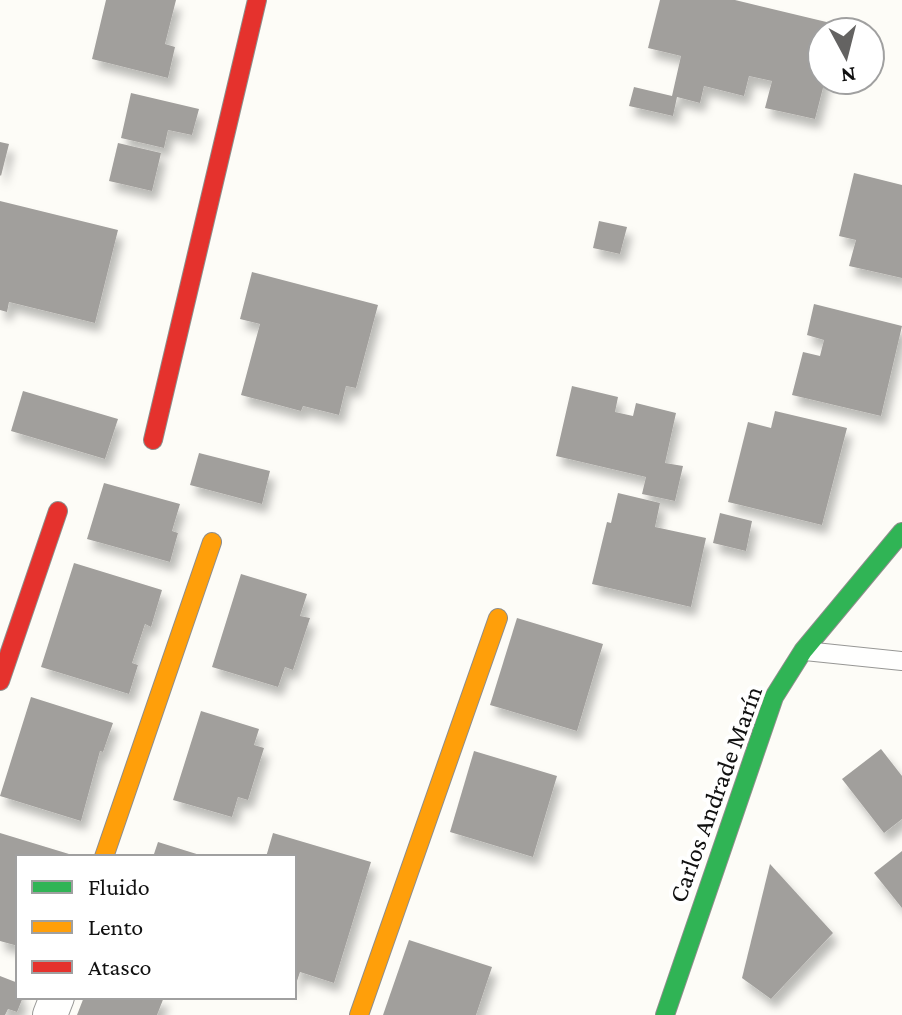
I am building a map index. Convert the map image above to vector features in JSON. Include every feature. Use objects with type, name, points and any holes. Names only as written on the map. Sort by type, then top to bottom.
[{"type":"street","points":[[153,440],[257,0]]},
{"type":"street","points":[[0,681],[58,511]]},
{"type":"street","name":"Carlos Andrade Marín","points":[[665,1015],[774,697],[803,651],[902,532]]},
{"type":"street","points":[[105,855],[212,542]]},
{"type":"street","points":[[359,1015],[498,618]]},
{"type":"lane","points":[[803,651],[902,661]]},
{"type":"building","points":[[106,0],[176,0],[165,44],[175,47],[168,78],[92,59]]},
{"type":"building","points":[[660,0],[735,0],[806,17],[806,96],[821,96],[815,119],[765,108],[772,81],[749,76],[744,96],[704,86],[700,103],[677,97],[673,116],[629,106],[634,87],[672,96],[681,56],[648,48]]},
{"type":"building","points":[[131,93],[199,109],[192,135],[168,130],[164,148],[121,138]]},
{"type":"building","points":[[0,142],[9,144],[1,176],[0,175]]},
{"type":"building","points":[[118,143],[161,153],[152,191],[109,181]]},
{"type":"building","points":[[854,173],[902,185],[902,278],[849,266],[856,240],[839,236]]},
{"type":"building","points":[[0,201],[118,230],[95,323],[9,302],[7,312],[0,310]]},
{"type":"building","points":[[599,221],[627,227],[620,254],[593,248]]},
{"type":"building","points":[[252,272],[378,305],[356,388],[346,386],[339,415],[303,406],[301,411],[241,395],[260,324],[240,319]]},
{"type":"building","points":[[814,304],[902,326],[881,416],[792,395],[803,352],[820,356],[824,340],[807,335]]},
{"type":"building","points":[[572,386],[618,397],[615,412],[633,416],[636,403],[676,413],[665,463],[683,466],[675,501],[642,494],[646,477],[556,456]]},
{"type":"building","points":[[23,391],[118,419],[105,459],[11,431]]},
{"type":"building","points":[[775,411],[847,428],[822,525],[728,502],[748,422],[771,428]]},
{"type":"building","points":[[199,453],[270,471],[262,504],[190,485]]},
{"type":"building","points":[[104,483],[180,504],[172,531],[178,533],[170,562],[87,539]]},
{"type":"building","points":[[618,493],[660,503],[655,527],[706,538],[691,607],[592,584],[607,522],[611,523]]},
{"type":"building","points":[[720,513],[752,521],[746,551],[713,543]]},
{"type":"building","points":[[74,563],[162,590],[151,627],[145,624],[132,663],[138,665],[129,694],[41,667]]},
{"type":"building","points":[[241,574],[307,594],[300,616],[310,618],[293,670],[285,667],[278,687],[212,667]]},
{"type":"building","points":[[517,618],[603,644],[577,731],[490,705]]},
{"type":"building","points":[[31,697],[113,723],[103,752],[100,751],[81,821],[0,796]]},
{"type":"building","points":[[201,711],[259,729],[254,745],[264,748],[248,800],[238,797],[232,817],[173,800]]},
{"type":"building","points":[[881,749],[902,776],[902,819],[884,833],[842,779]]},
{"type":"building","points":[[474,751],[557,776],[533,857],[450,832]]},
{"type":"building","points":[[0,833],[69,854],[16,855],[16,945],[0,941]]},
{"type":"building","points":[[273,833],[371,862],[334,983],[300,972],[296,984],[296,855],[267,855]]},
{"type":"building","points":[[158,842],[200,855],[154,855]]},
{"type":"building","points":[[902,851],[902,908],[874,873]]},
{"type":"building","points":[[770,864],[833,933],[771,999],[742,978]]},
{"type":"building","points":[[409,940],[492,967],[476,1015],[383,1015]]},
{"type":"building","points":[[0,976],[16,982],[16,999],[22,999],[17,1012],[8,1009],[5,1015],[0,1015]]},
{"type":"building","points":[[83,999],[163,999],[157,1015],[77,1015]]},
{"type":"traffic: fast","points":[[665,1015],[774,697],[803,651],[902,532]]},
{"type":"traffic: slow","points":[[105,855],[212,542]]},
{"type":"traffic: slow","points":[[359,1015],[498,618]]},
{"type":"traffic: jam","points":[[153,440],[257,0]]},
{"type":"traffic: jam","points":[[0,681],[58,511]]}]
